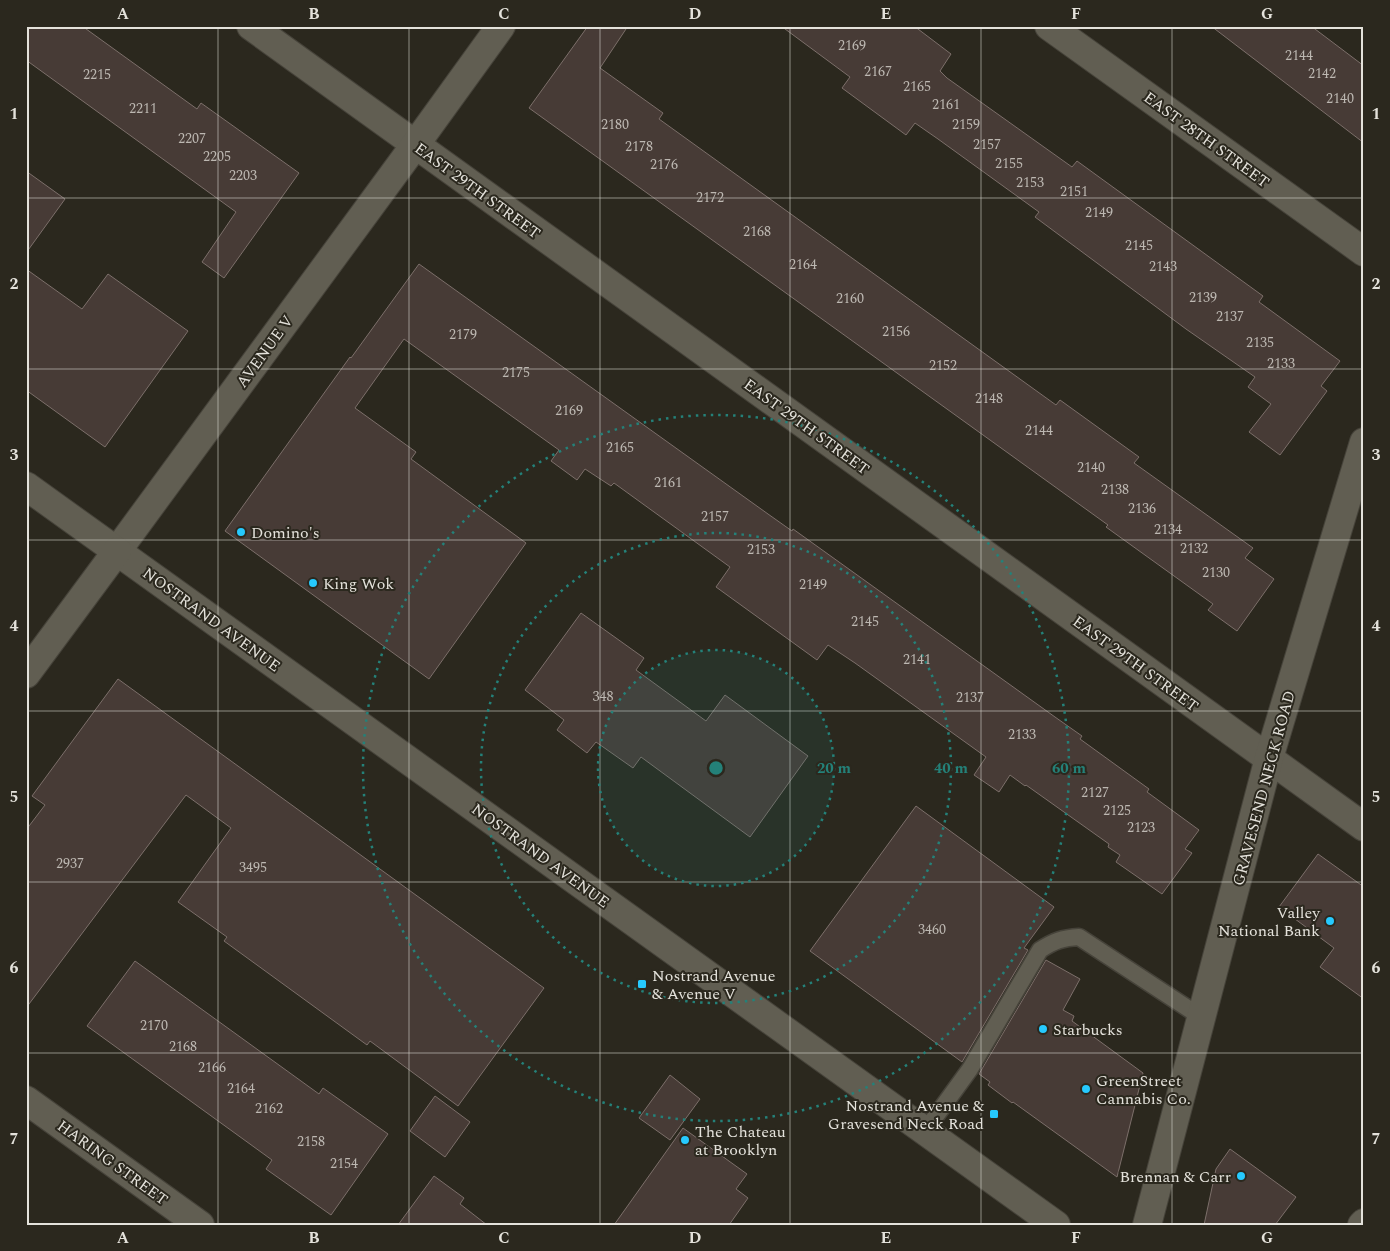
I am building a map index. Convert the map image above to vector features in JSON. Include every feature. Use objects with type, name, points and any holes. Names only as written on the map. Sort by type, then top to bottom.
[{"type":"street","name":"EAST 29TH STREET","points":[[251,26],[1364,827]]},
{"type":"street","name":"AVENUE V","points":[[26,674],[415,145],[500,26]]},
{"type":"street","name":"EAST 28TH STREET","points":[[1049,26],[1364,252]]},
{"type":"street","name":"GRAVESEND NECK ROAD","points":[[1147,1225],[1269,758],[1364,442]]},
{"type":"street","name":"NOSTRAND AVENUE","points":[[26,486],[1056,1225]]},
{"type":"street","name":"HARING STREET","points":[[26,1100],[200,1225]]},
{"type":"lane","points":[[925,1131],[970,1069],[1040,950],[1053,942],[1066,937],[1079,937],[1201,1017]]},
{"type":"building","points":[[26,26],[82,26],[197,109],[201,103],[299,173],[224,278],[202,262],[236,212],[26,60]]},
{"type":"building","points":[[588,26],[628,26],[600,68],[663,113],[659,119],[1056,405],[1060,400],[1139,457],[1134,463],[1253,548],[1245,558],[1274,579],[1237,631],[1208,610],[1213,604],[1106,527],[1108,525],[529,108]]},
{"type":"building","points":[[781,26],[914,26],[951,54],[940,71],[947,78],[1072,167],[1077,161],[1263,296],[1259,302],[1340,361],[1321,386],[1327,391],[1280,455],[1249,432],[1271,404],[1248,387],[1255,377],[1186,329],[1035,217],[1039,212],[938,139],[915,123],[906,135],[842,88],[850,77]]},
{"type":"building","points":[[1211,26],[1311,26],[1364,66],[1364,143]]},
{"type":"building","points":[[26,171],[65,199],[26,253]]},
{"type":"building","points":[[419,264],[1082,736],[1080,739],[1149,789],[1147,792],[1199,830],[1185,849],[1192,853],[1162,894],[1116,862],[1120,855],[1108,847],[1109,844],[1026,785],[1010,775],[999,792],[974,775],[986,757],[855,663],[828,645],[817,660],[716,587],[730,567],[614,483],[611,486],[585,469],[577,480],[551,461],[559,450],[404,339],[355,408],[416,452],[411,459],[526,543],[429,679],[225,531]]},
{"type":"building","points":[[26,269],[82,309],[108,274],[188,331],[105,447],[26,390]]},
{"type":"building","points":[[581,613],[644,658],[636,670],[706,721],[725,695],[808,756],[750,837],[641,757],[633,768],[596,742],[587,753],[557,730],[564,720],[525,690]]},
{"type":"building","points":[[118,679],[544,988],[458,1106],[370,1041],[367,1045],[224,941],[227,937],[178,902],[231,828],[186,795],[26,1008],[26,830],[45,805],[32,796]]},
{"type":"building","points":[[916,806],[1054,907],[1024,948],[1028,950],[962,1062],[810,951]]},
{"type":"building","name":"Valley National Bank","points":[[1318,854],[1364,887],[1364,999],[1320,967],[1334,948],[1279,907]]},
{"type":"building","points":[[1046,960],[1080,979],[1063,1010],[1074,1016],[1072,1021],[1143,1073],[1117,1177],[1012,1103],[988,1085],[990,1082],[979,1074]]},
{"type":"building","points":[[135,961],[319,1094],[323,1088],[388,1134],[331,1215],[266,1169],[272,1160],[87,1026]]},
{"type":"building","points":[[670,1075],[700,1099],[670,1140],[639,1118]]},
{"type":"building","points":[[435,1096],[470,1122],[445,1157],[410,1131]]},
{"type":"building","name":"The Chateau at Brooklyn","points":[[683,1128],[747,1174],[736,1189],[748,1198],[729,1225],[614,1225]]},
{"type":"building","name":"Brennan & Carr","points":[[1230,1149],[1296,1197],[1275,1225],[1204,1225],[1216,1169]]},
{"type":"building","points":[[434,1176],[464,1198],[460,1204],[487,1225],[398,1225]]},
{"type":"place","name":"Domino's","points":[[241,532]]},
{"type":"place","name":"King Wok","points":[[313,583]]},
{"type":"place","name":"Valley National Bank","points":[[1330,921]]},
{"type":"place","name":"Nostrand Avenue & Avenue V","points":[[642,984]]},
{"type":"place","name":"Starbucks","points":[[1043,1029]]},
{"type":"place","name":"GreenStreet Cannabis Co.","points":[[1086,1089]]},
{"type":"place","name":"Nostrand Avenue & Gravesend Neck Road","points":[[994,1114]]},
{"type":"place","name":"The Chateau at Brooklyn","points":[[685,1140]]},
{"type":"place","name":"Brennan & Carr","points":[[1241,1176]]}]
